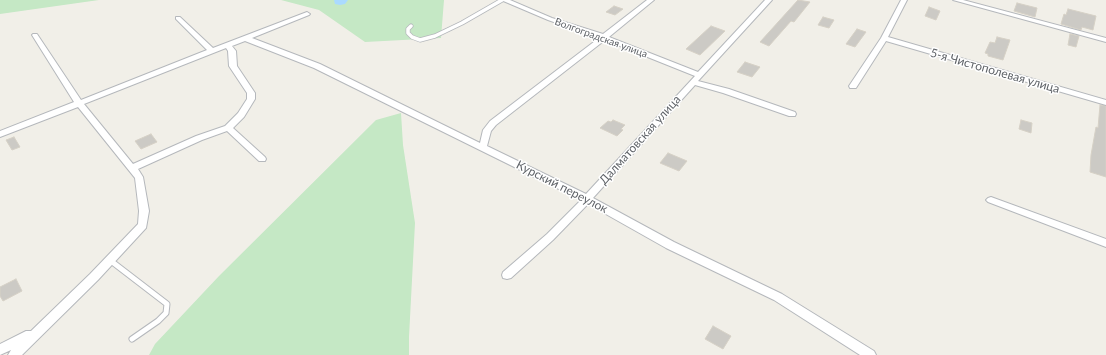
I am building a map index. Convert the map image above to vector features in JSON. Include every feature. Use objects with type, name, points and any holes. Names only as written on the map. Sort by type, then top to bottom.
[{"type":"street","name":"Волгоградская улица","points":[[503,0],[604,37],[696,78],[792,114]]},
{"type":"street","points":[[483,147],[488,130],[493,123],[651,0]]},
{"type":"street","name":"Далматовская улица","points":[[507,275],[550,237],[587,199],[696,78],[769,0]]},
{"type":"street","points":[[853,86],[884,38],[904,0]]},
{"type":"street","points":[[956,0],[1106,40]]},
{"type":"street","points":[[0,134],[307,14]]},
{"type":"street","points":[[178,18],[212,51]]},
{"type":"street","points":[[14,355],[111,261],[143,225],[144,210],[136,173],[79,103],[35,35]]},
{"type":"street","name":"Курский переулок","points":[[245,38],[305,60],[587,199],[670,245],[778,297],[870,355]]},
{"type":"street","name":"5-я Чистополевая улица","points":[[884,38],[1106,103]]},
{"type":"street","points":[[136,173],[199,138],[228,128],[241,115],[251,99],[251,93],[233,66],[232,51],[227,44]]},
{"type":"street","points":[[228,128],[262,159]]},
{"type":"street","points":[[991,200],[1106,243]]},
{"type":"street","points":[[0,350],[40,330]]},
{"type":"lane","points":[[411,26],[408,29],[408,33],[412,37],[420,40],[428,38],[462,23],[503,0]]},
{"type":"lane","points":[[111,261],[167,304],[166,313],[158,321],[132,339]]},
{"type":"green space","points":[[0,0],[99,0],[0,14]]},
{"type":"green space","points":[[281,0],[444,0],[441,38],[365,42],[319,10]]},
{"type":"green space","points":[[401,113],[403,145],[415,223],[409,355],[149,355],[155,344],[219,276],[376,120]]},
{"type":"building","points":[[798,0],[810,2],[794,22],[791,21],[769,46],[760,42]]},
{"type":"building","points":[[1017,3],[1037,8],[1035,17],[1014,11]]},
{"type":"building","points":[[614,6],[623,9],[615,15],[606,12]]},
{"type":"building","points":[[929,7],[940,11],[936,20],[925,16]]},
{"type":"building","points":[[1068,9],[1096,16],[1093,30],[1082,27],[1081,30],[1061,24],[1064,14],[1066,15]]},
{"type":"building","points":[[823,17],[834,20],[829,28],[818,25]]},
{"type":"building","points":[[711,26],[725,31],[700,55],[686,49]]},
{"type":"building","points":[[857,29],[866,32],[855,47],[846,44]]},
{"type":"building","points":[[1070,34],[1079,36],[1076,47],[1068,45]]},
{"type":"building","points":[[997,37],[1010,40],[1003,60],[988,56],[988,54],[985,53],[990,42],[995,43]]},
{"type":"building","points":[[745,62],[760,67],[752,77],[737,72]]},
{"type":"building","points":[[1100,105],[1106,106],[1106,177],[1090,172],[1091,155],[1096,127],[1098,128]]},
{"type":"building","points":[[613,120],[625,125],[621,129],[623,130],[617,136],[600,128],[608,121],[611,122]]},
{"type":"building","points":[[1021,120],[1032,123],[1031,133],[1019,129]]},
{"type":"building","points":[[151,134],[157,142],[141,149],[135,141]]},
{"type":"building","points":[[14,137],[20,147],[12,150],[6,140]]},
{"type":"building","points":[[668,153],[687,161],[679,171],[660,163]]},
{"type":"building","points":[[16,279],[22,291],[3,301],[0,296],[0,287]]},
{"type":"building","points":[[713,326],[731,336],[723,349],[705,339]]}]
